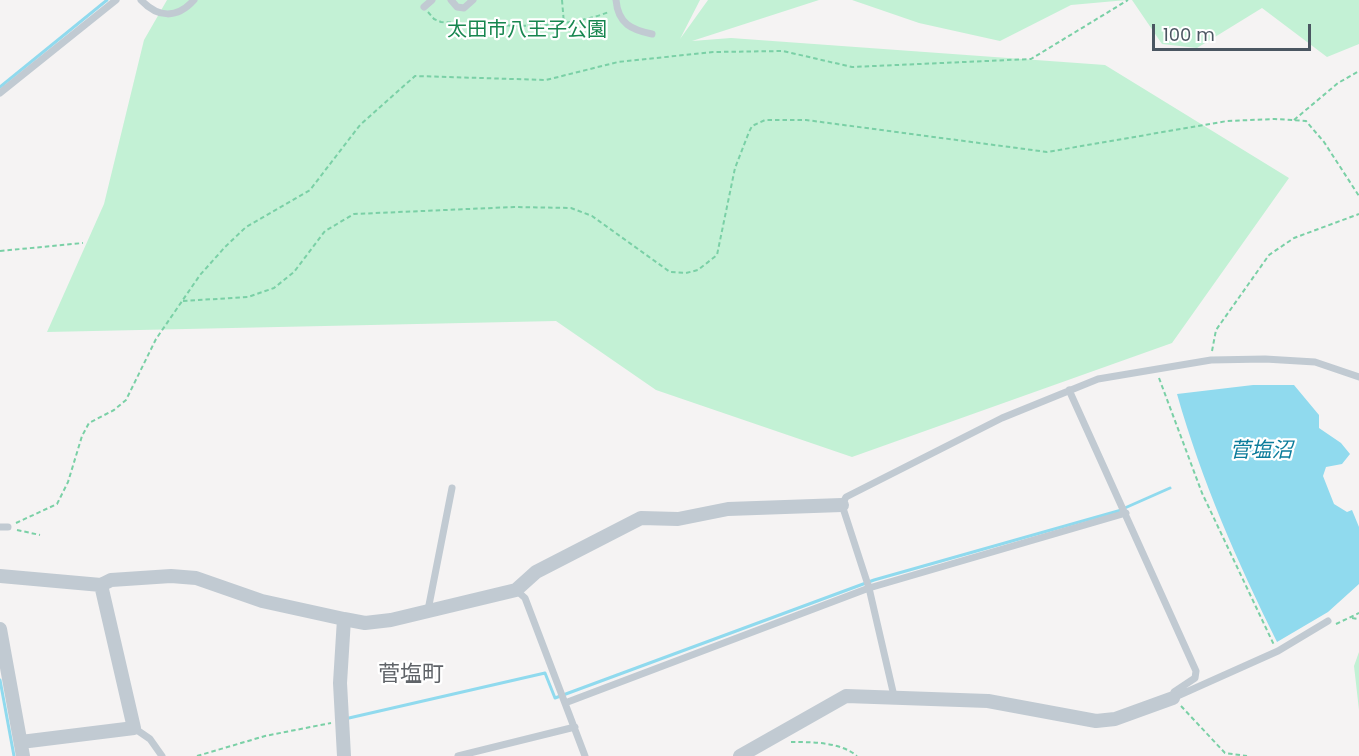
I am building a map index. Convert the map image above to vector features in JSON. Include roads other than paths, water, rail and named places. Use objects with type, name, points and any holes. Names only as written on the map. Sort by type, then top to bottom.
[{"type":"street","points":[[0,576],[101,585],[111,580],[171,576],[196,578],[251,598],[365,623],[392,620],[516,590],[536,572],[641,519],[678,519],[728,509],[842,504]]},
{"type":"street","points":[[0,629],[22,749],[134,728],[101,585]]},
{"type":"street","points":[[344,619],[340,683],[344,756]]},
{"type":"street","points":[[740,756],[846,696],[988,701],[1096,721],[1115,719],[1173,698]]},
{"type":"lane","points":[[0,93],[116,0]]},
{"type":"lane","points":[[141,0],[156,12],[165,15],[175,14],[194,0]]},
{"type":"lane","points":[[424,7],[432,0]]},
{"type":"lane","points":[[451,0],[457,7],[464,8],[473,0]]},
{"type":"lane","points":[[616,0],[625,25],[633,30],[652,34]]},
{"type":"lane","points":[[894,696],[869,588],[842,504],[846,497],[1002,418],[1098,379],[1211,360],[1265,359],[1315,362],[1359,377]]},
{"type":"lane","points":[[1070,390],[1196,671],[1195,678],[1174,692],[1173,698]]},
{"type":"lane","points":[[428,610],[452,489]]},
{"type":"lane","points":[[565,703],[869,588],[1126,513]]},
{"type":"lane","points":[[516,590],[525,598],[585,756]]},
{"type":"lane","points":[[1173,698],[1278,651],[1328,621]]},
{"type":"lane","points":[[458,756],[575,727]]},
{"type":"lane","points":[[134,728],[150,739],[162,756]]},
{"type":"water","name":"菅塩沼","points":[[1253,385],[1294,385],[1319,415],[1319,428],[1341,443],[1350,454],[1342,464],[1326,467],[1323,476],[1334,504],[1347,512],[1352,510],[1359,527],[1359,584],[1328,612],[1277,642],[1221,521],[1177,394]]},
{"type":"waterway","points":[[0,87],[107,0]]},
{"type":"waterway","points":[[349,718],[545,673],[555,698],[874,580],[1118,511],[1170,488]]},
{"type":"waterway","points":[[0,680],[14,756]]},
{"type":"district","name":"菅塩町","points":[[411,675]]},
{"type":"park label","name":"太田市八王子公園","points":[[527,31]]}]
